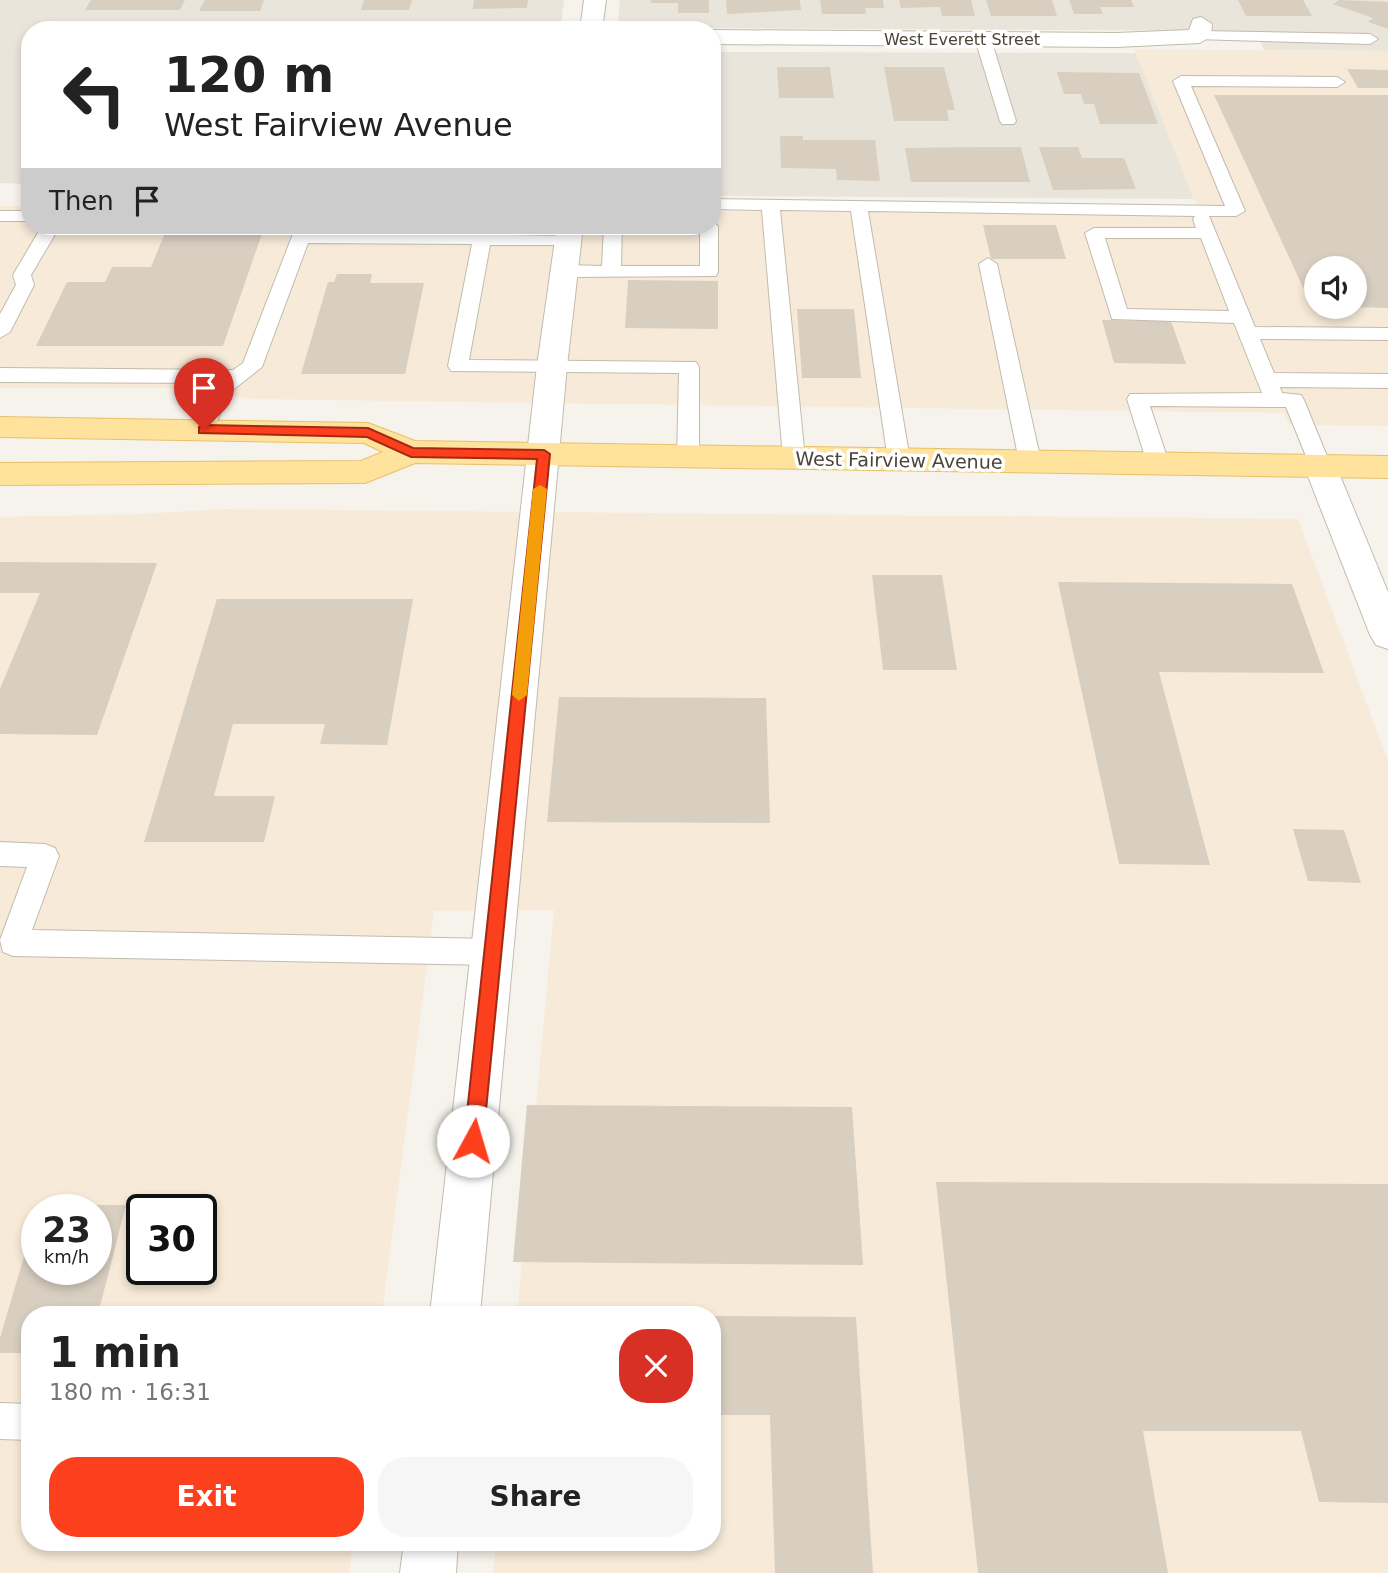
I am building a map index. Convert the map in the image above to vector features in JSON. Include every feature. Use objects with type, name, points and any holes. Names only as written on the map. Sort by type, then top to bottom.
[{"type":"main road","name":"West Fairview Avenue","points":[[0,427],[368,433],[411,453]]},
{"type":"main road","name":"West Fairview Avenue","points":[[0,474],[365,472],[411,453],[1388,467]]},
{"type":"street","points":[[592,21],[594,0]]},
{"type":"street","name":"West Everett Street","points":[[721,37],[984,39],[1200,30]]},
{"type":"street","points":[[456,1306],[552,366],[569,235]]},
{"type":"street","points":[[1320,466],[1388,635]]},
{"type":"street","points":[[428,1573],[430,1551]]},
{"type":"lane","points":[[1200,30],[1370,39]]},
{"type":"lane","points":[[984,39],[1008,121]]},
{"type":"lane","points":[[721,204],[1236,211],[1181,81],[1338,82]]},
{"type":"lane","points":[[771,206],[794,458]]},
{"type":"lane","points":[[859,208],[899,460]]},
{"type":"lane","points":[[1199,211],[1271,390],[1294,400],[1320,466]]},
{"type":"lane","points":[[0,216],[21,216]]},
{"type":"lane","points":[[1208,233],[1094,233],[1119,315],[1388,334]]},
{"type":"lane","points":[[0,332],[25,285],[22,275],[46,235]]},
{"type":"lane","points":[[204,430],[220,388],[252,366],[301,235]]},
{"type":"lane","points":[[392,235],[482,239],[540,235]]},
{"type":"lane","points":[[611,271],[613,235]]},
{"type":"lane","points":[[566,271],[709,272],[709,235]]},
{"type":"lane","points":[[482,239],[458,366],[690,367],[688,457]]},
{"type":"lane","points":[[988,264],[1030,461]]},
{"type":"lane","points":[[1,377],[236,377]]},
{"type":"lane","points":[[1158,463],[1138,399],[1388,382]]},
{"type":"lane","points":[[0,854],[45,856],[13,943],[493,952]]},
{"type":"lane","points":[[0,1421],[21,1422]]},
{"type":"shaded area","points":[[0,0],[564,0],[562,21],[21,21],[21,184],[0,183]]},
{"type":"shaded area","points":[[620,0],[1388,0],[1388,51],[1264,50],[1256,31],[721,28],[721,21],[618,20]]},
{"type":"shaded area","points":[[1134,49],[1388,51],[1388,426],[1290,425],[1284,413],[252,399],[174,388],[0,388],[0,206],[21,206],[21,235],[721,235],[721,211],[1200,214]]},
{"type":"shaded area","points":[[721,52],[1136,53],[1194,199],[721,196]]},
{"type":"shaded area","points":[[225,509],[1298,519],[1388,761],[1388,1573],[493,1573],[495,1551],[721,1551],[721,1306],[518,1306],[554,910],[434,911],[383,1306],[21,1306],[21,1551],[352,1551],[349,1573],[0,1573],[0,517]]},
{"type":"building","points":[[91,0],[185,0],[180,10],[85,10]]},
{"type":"building","points":[[205,0],[264,0],[260,11],[199,11]]},
{"type":"building","points":[[364,0],[412,0],[409,10],[361,10]]},
{"type":"building","points":[[474,0],[528,0],[527,8],[473,9]]},
{"type":"building","points":[[651,0],[709,0],[709,13],[678,13],[678,3],[651,3]]},
{"type":"building","points":[[726,0],[800,0],[801,10],[727,14]]},
{"type":"building","points":[[820,0],[883,0],[884,8],[865,8],[866,14],[822,14]]},
{"type":"building","points":[[899,0],[971,0],[975,16],[942,16],[940,7],[901,8]]},
{"type":"building","points":[[986,0],[1052,0],[1057,16],[991,16]]},
{"type":"building","points":[[1069,0],[1131,0],[1134,7],[1100,7],[1103,14],[1074,14]]},
{"type":"building","points":[[1238,0],[1303,0],[1312,16],[1246,16]]},
{"type":"building","points":[[1339,0],[1388,2],[1388,29],[1368,22],[1373,18],[1333,4]]},
{"type":"building","points":[[777,67],[830,67],[834,98],[779,98]]},
{"type":"building","points":[[884,67],[944,67],[955,110],[947,110],[949,121],[894,121]]},
{"type":"building","points":[[1347,69],[1388,70],[1388,88],[1358,88]]},
{"type":"building","points":[[1057,72],[1139,73],[1158,124],[1100,124],[1094,104],[1084,104],[1081,94],[1064,94]]},
{"type":"building","points":[[1214,95],[1388,95],[1388,308],[1367,307],[1367,256],[1304,256],[1304,290]]},
{"type":"building","points":[[780,136],[803,136],[803,140],[875,140],[880,181],[837,180],[836,169],[781,168]]},
{"type":"building","points":[[1021,147],[1030,182],[911,182],[905,148]]},
{"type":"building","points":[[1039,147],[1078,147],[1082,158],[1124,158],[1136,189],[1053,190]]},
{"type":"building","points":[[983,225],[1056,225],[1066,259],[991,259]]},
{"type":"building","points":[[164,235],[262,235],[223,346],[36,346],[67,282],[105,282],[112,267],[151,267]]},
{"type":"building","points":[[337,274],[372,274],[370,283],[424,283],[405,374],[301,374],[328,282],[334,282]]},
{"type":"building","points":[[628,280],[718,281],[718,329],[625,328]]},
{"type":"building","points":[[797,309],[854,309],[861,378],[802,378]]},
{"type":"building","points":[[1102,320],[1171,321],[1186,364],[1114,363]]},
{"type":"building","points":[[0,562],[157,563],[97,735],[0,734],[0,689],[40,593],[0,593]]},
{"type":"building","points":[[872,575],[942,575],[957,670],[883,670]]},
{"type":"building","points":[[1058,582],[1292,584],[1324,673],[1159,672],[1210,865],[1119,864]]},
{"type":"building","points":[[217,599],[413,599],[387,745],[320,744],[325,724],[233,724],[214,796],[275,796],[264,842],[144,842]]},
{"type":"building","points":[[559,697],[766,698],[770,823],[547,822]]},
{"type":"building","points":[[1293,829],[1344,830],[1361,883],[1308,881]]},
{"type":"building","points":[[527,1105],[852,1107],[863,1265],[513,1262]]},
{"type":"building","points":[[936,1182],[1388,1184],[1388,1503],[1319,1502],[1301,1431],[1143,1431],[1168,1573],[978,1573]]},
{"type":"building","points":[[112,1205],[126,1205],[112,1260]]},
{"type":"building","points":[[21,1267],[21,1285],[105,1285],[100,1306],[21,1306],[21,1353],[0,1353],[0,1338]]},
{"type":"building","points":[[721,1316],[856,1317],[873,1573],[775,1573],[770,1415],[721,1415]]},
{"type":"slow traffic","points":[[519,695],[540,489]]},
{"type":"route","points":[[204,430],[368,433],[411,453],[544,454],[473,1141]]}]
